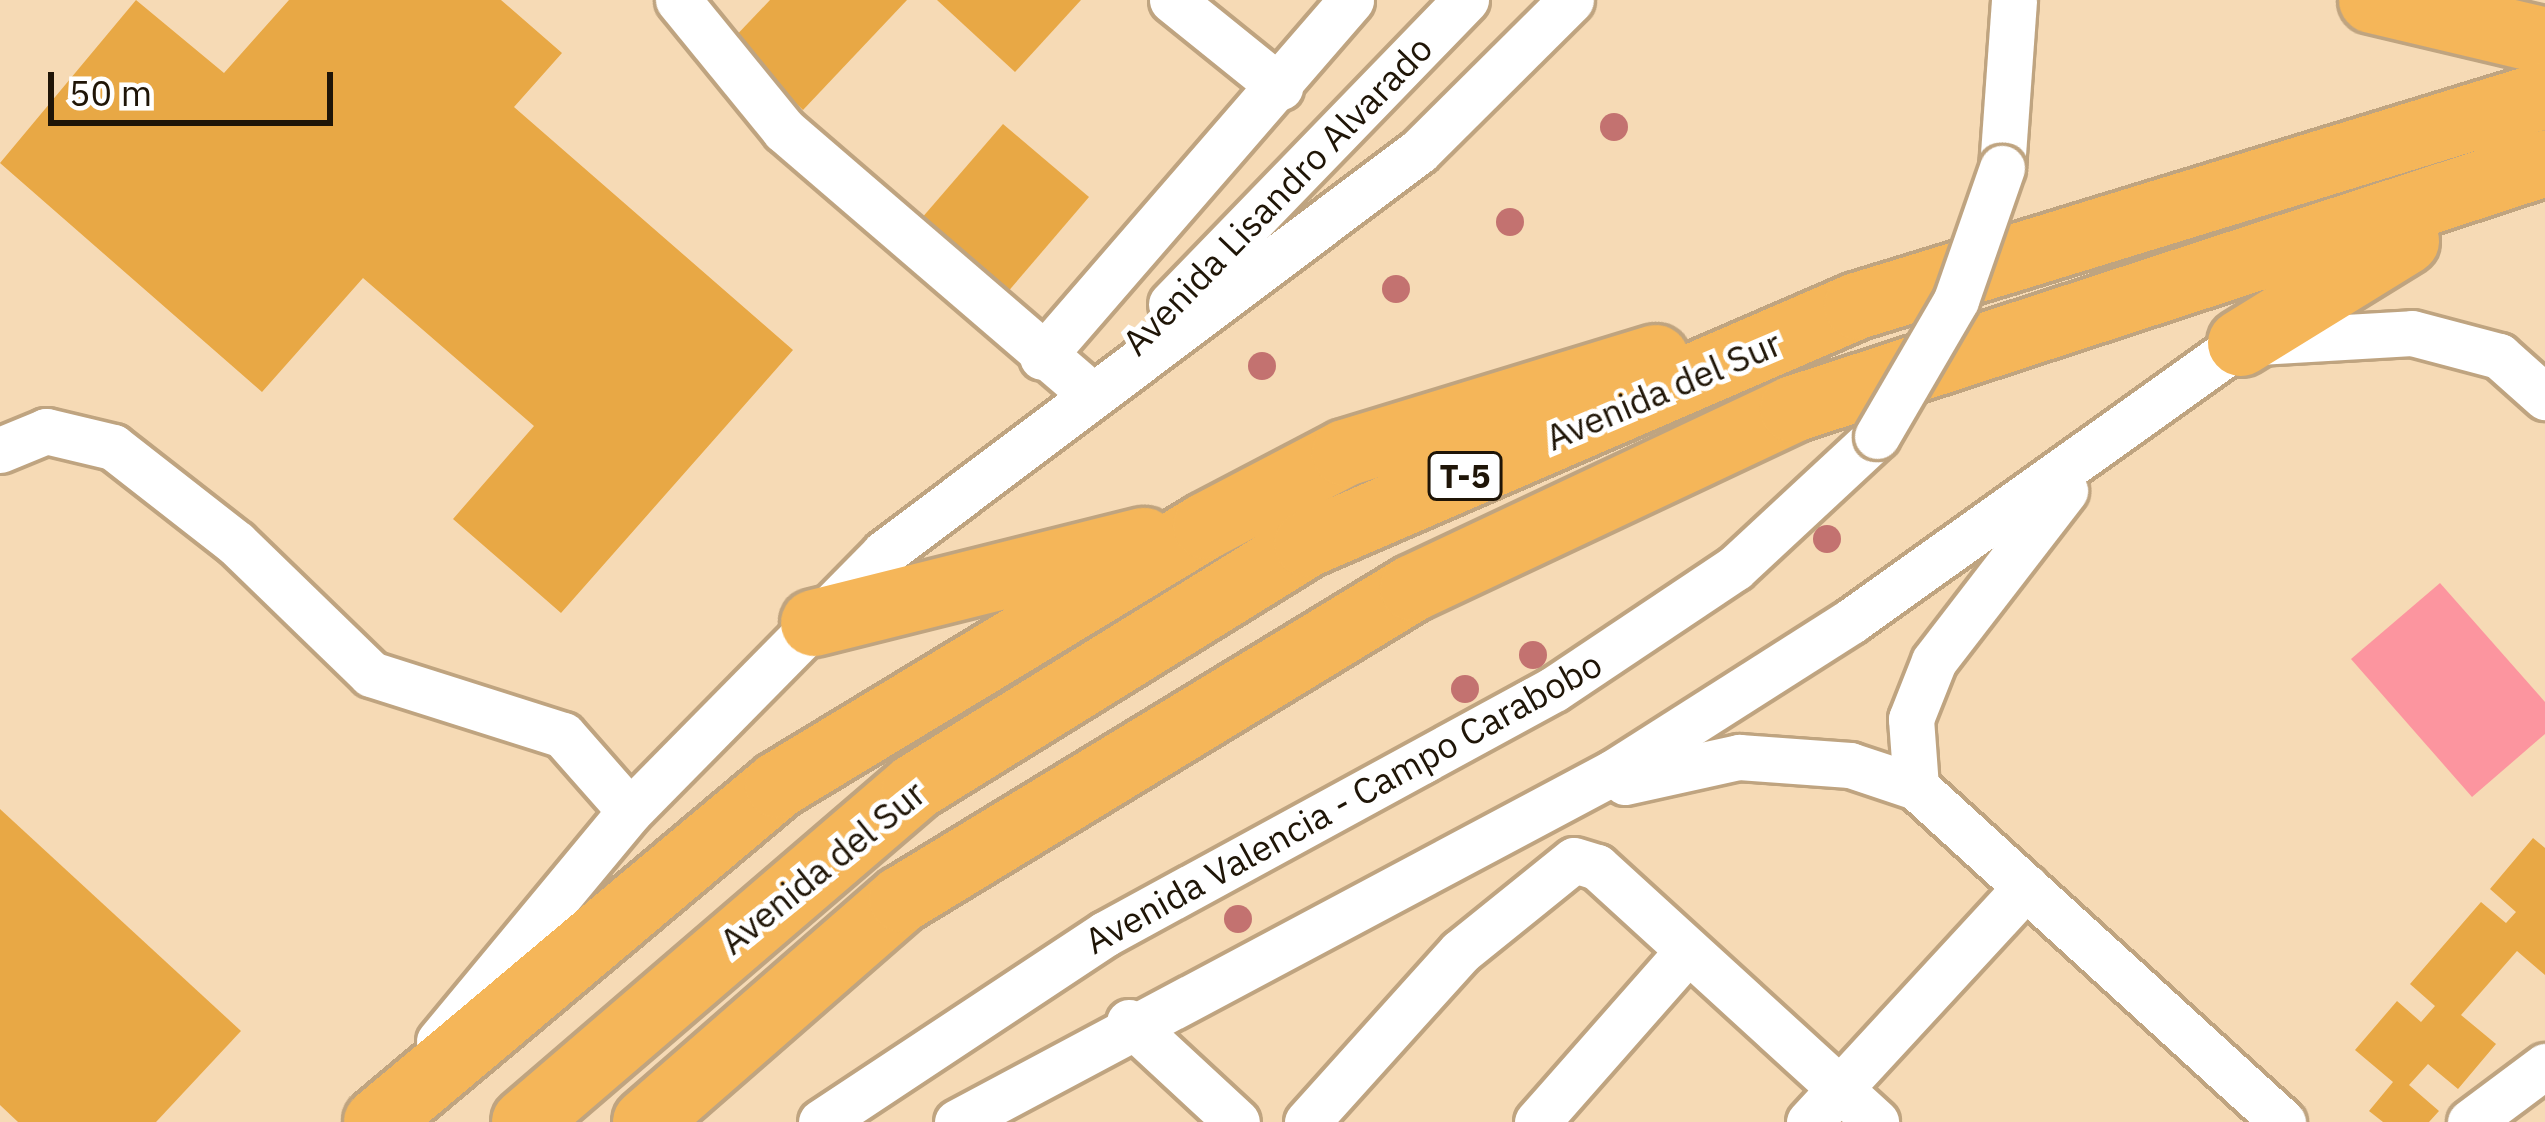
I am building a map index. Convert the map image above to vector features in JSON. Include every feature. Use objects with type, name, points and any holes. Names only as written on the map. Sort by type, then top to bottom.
[{"type":"highway","points":[[2372,0],[2545,41]]},
{"type":"highway","name":"Avenida del Sur","points":[[526,1122],[916,787],[1268,568],[1857,306],[2545,95]]},
{"type":"highway","points":[[2241,343],[2318,288],[2545,167]]},
{"type":"highway","name":"Avenida del Sur","points":[[646,1122],[902,899],[1413,588],[1793,410],[2545,167]]},
{"type":"highway","points":[[374,1122],[778,785],[1206,526],[1345,453],[1857,306]]},
{"type":"highway","points":[[814,623],[1206,526]]},
{"type":"street","points":[[677,0],[770,117],[1042,357],[1087,391]]},
{"type":"street","points":[[1172,0],[1280,87]]},
{"type":"street","points":[[1042,357],[1351,0]]},
{"type":"street","name":"Avenida Lisandro Alvarado","points":[[1087,391],[1466,0]]},
{"type":"street","points":[[374,1122],[630,811],[814,623],[1087,391],[1419,151],[1570,0]]},
{"type":"street","name":"Avenida Valencia - Campo Carabobo","points":[[821,1122],[1105,934],[1554,689],[1736,568],[1877,436],[1956,299],[2002,168],[2014,0]]},
{"type":"street","points":[[957,1122],[1129,1022],[1561,799],[1851,621],[2241,343],[2412,333],[2499,356],[2545,397]]},
{"type":"street","points":[[1916,787],[1911,719],[1934,661],[1985,583],[2128,424]]},
{"type":"street","points":[[0,450],[46,431],[113,447],[236,543],[370,674],[563,735],[630,811]]},
{"type":"street","points":[[1561,799],[1739,757],[1850,765],[1916,787],[2283,1122]]},
{"type":"street","points":[[1307,1122],[1460,952],[1574,860],[1597,867],[1685,954],[1825,1106],[1876,1122]]},
{"type":"street","points":[[1825,1106],[2026,887]]},
{"type":"street","points":[[1538,1122],[1685,954]]},
{"type":"street","points":[[1129,1022],[1238,1122]]},
{"type":"street","points":[[2470,1122],[2545,1066]]},
{"type":"shaded area","points":[[2440,583],[2545,702],[2545,734],[2472,797],[2351,659]]},
{"type":"building","points":[[136,0],[224,73],[289,0],[501,0],[562,53],[514,107],[793,350],[561,613],[453,519],[534,426],[363,278],[262,392],[0,163]]},
{"type":"building","points":[[770,0],[907,0],[803,110],[730,42]]},
{"type":"building","points":[[937,0],[1081,0],[1015,72]]},
{"type":"building","points":[[1003,124],[1089,197],[994,308],[908,234]]},
{"type":"building","points":[[0,809],[241,1031],[156,1122],[18,1122],[0,1105]]},
{"type":"building","points":[[2533,838],[2545,848],[2545,975],[2517,951],[2461,1015],[2496,1044],[2458,1089],[2428,1064],[2409,1085],[2439,1111],[2429,1122],[2383,1122],[2369,1111],[2393,1082],[2355,1050],[2397,1001],[2421,1022],[2435,1006],[2410,984],[2481,902],[2506,923],[2516,912],[2490,889]]}]
